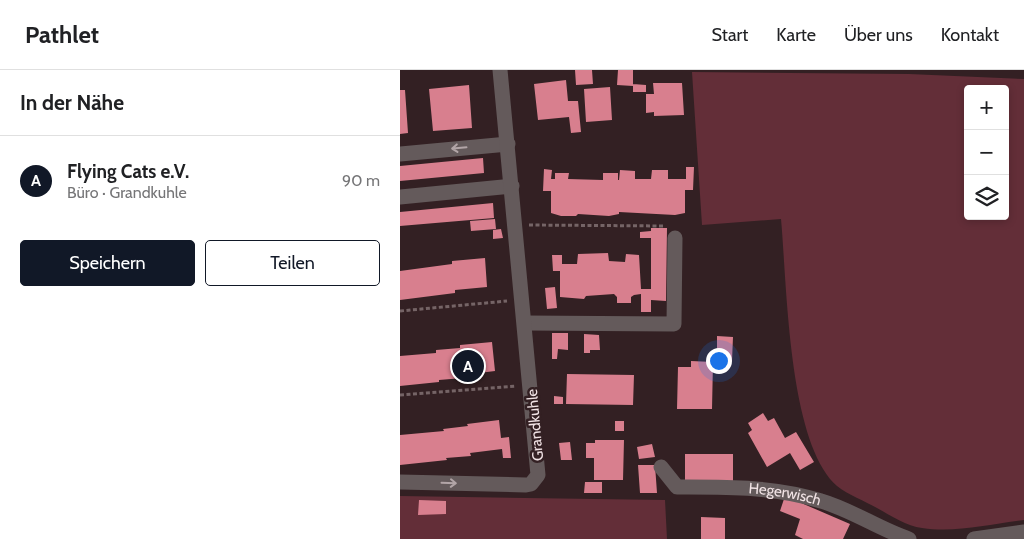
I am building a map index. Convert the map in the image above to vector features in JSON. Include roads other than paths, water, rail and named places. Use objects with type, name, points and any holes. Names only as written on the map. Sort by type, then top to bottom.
[{"type":"street","name":"Grandkuhle","points":[[400,482],[518,485],[531,484],[538,475],[523,299],[500,70]]},
{"type":"street","points":[[400,154],[508,144]]},
{"type":"street","points":[[400,197],[512,186]]},
{"type":"street","points":[[525,323],[674,324],[675,238]]},
{"type":"street","name":"Hegerwisch","points":[[662,467],[677,487],[753,487],[805,496],[823,501],[909,539]]},
{"type":"street","points":[[974,539],[1024,532]]},
{"type":"place","name":"Flying Cats e.V.","points":[[468,366]]}]
